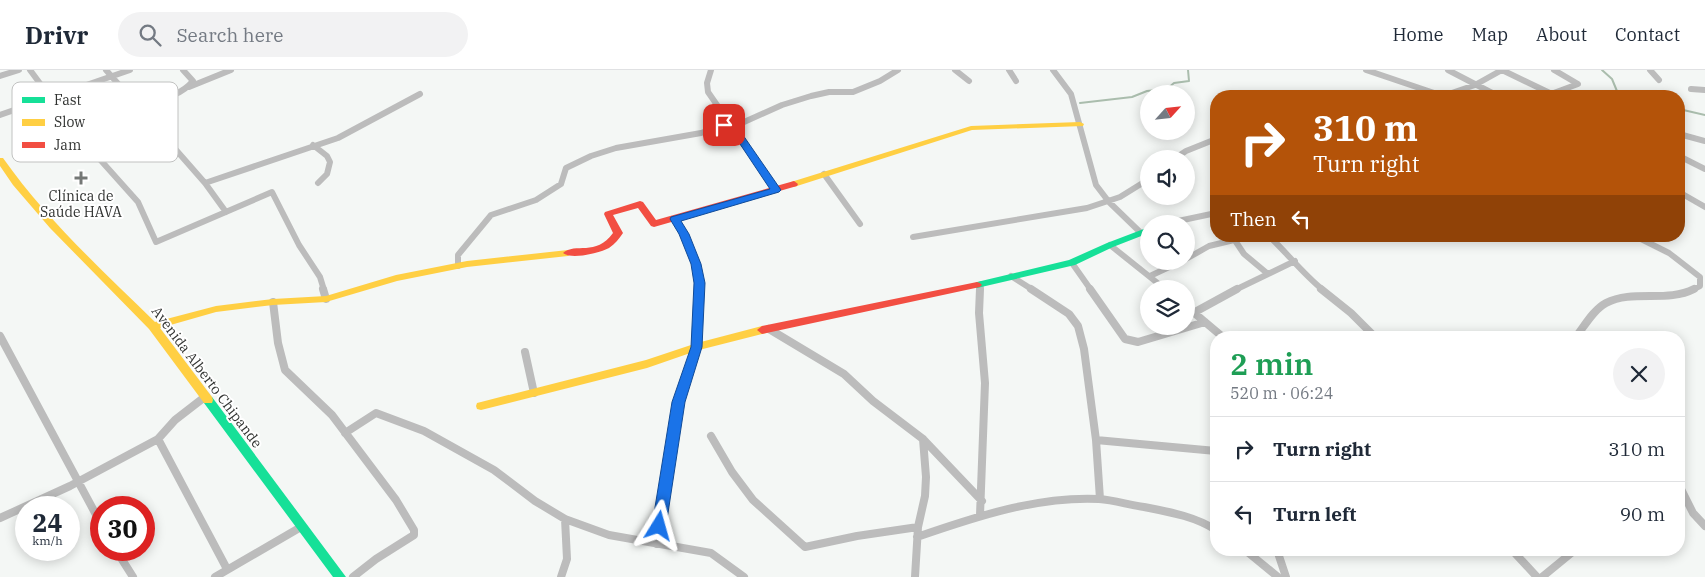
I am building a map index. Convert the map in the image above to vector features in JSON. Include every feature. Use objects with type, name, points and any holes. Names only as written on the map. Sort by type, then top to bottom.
[{"type":"street","points":[[0,76],[19,70]]},
{"type":"street","points":[[30,70],[39,82]]},
{"type":"street","points":[[106,70],[117,82]]},
{"type":"street","points":[[95,82],[130,70]]},
{"type":"street","points":[[183,70],[193,81],[187,88]]},
{"type":"street","points":[[178,92],[231,70]]},
{"type":"street","points":[[710,70],[707,83],[708,92],[776,190]]},
{"type":"street","points":[[458,266],[458,255],[491,215],[536,200],[561,184],[566,168],[591,156],[616,148],[701,133],[724,125],[733,127],[782,104],[829,92],[853,92],[880,81],[898,70]]},
{"type":"street","points":[[955,70],[969,81]]},
{"type":"street","points":[[1009,70],[1016,81]]},
{"type":"street","points":[[1053,70],[1071,94],[1096,185],[1109,202],[1140,227]]},
{"type":"street","points":[[1366,70],[1425,90]]},
{"type":"street","points":[[1448,70],[1486,90]]},
{"type":"street","points":[[1459,90],[1502,70],[1544,90]]},
{"type":"street","points":[[1554,70],[1578,84],[1565,90]]},
{"type":"street","points":[[1650,70],[1660,80]]},
{"type":"street","points":[[1691,89],[1705,90]]},
{"type":"street","points":[[205,183],[261,165],[313,144],[338,138],[420,94]]},
{"type":"street","points":[[0,115],[12,111]]},
{"type":"street","points":[[153,326],[216,309],[274,302],[326,299],[396,278],[458,266],[597,250],[612,243],[618,233],[608,214],[640,204],[654,224],[776,190],[972,128],[1080,124]]},
{"type":"street","points":[[1685,136],[1705,141]]},
{"type":"street","points":[[1188,150],[1210,141]]},
{"type":"street","points":[[313,144],[327,156],[330,162],[327,174],[318,183]]},
{"type":"street","points":[[178,152],[205,183],[226,212]]},
{"type":"street","points":[[1685,159],[1705,169]]},
{"type":"street","points":[[102,162],[138,202],[156,242],[272,192],[299,245],[320,277],[326,299]]},
{"type":"street","name":"Avenida Alberto Chipande","points":[[1,163],[54,228],[122,293],[153,326],[340,577]]},
{"type":"street","points":[[824,174],[860,224]]},
{"type":"street","points":[[913,237],[1068,211],[1109,202],[1126,195],[1140,185]]},
{"type":"street","points":[[1685,195],[1703,204]]},
{"type":"street","points":[[1195,216],[1210,214]]},
{"type":"street","points":[[657,544],[678,402],[696,347],[699,283],[696,264],[684,234],[675,219]]},
{"type":"street","points":[[481,406],[648,364],[747,332],[981,284],[1072,263],[1140,233]]},
{"type":"street","points":[[1195,256],[1209,246],[1221,242]]},
{"type":"street","points":[[1236,242],[1244,254],[1268,274]]},
{"type":"street","points":[[1276,242],[1295,261],[1303,274],[1351,313],[1369,331]]},
{"type":"street","points":[[1581,331],[1605,304],[1634,297],[1677,296],[1700,286],[1700,277],[1688,266],[1647,242]]},
{"type":"street","points":[[1110,245],[1155,280]]},
{"type":"street","points":[[1215,331],[1195,312],[1295,261]]},
{"type":"street","points":[[1072,263],[1125,339],[1138,342],[1205,322]]},
{"type":"street","points":[[1150,276],[1163,270]]},
{"type":"street","points":[[1012,276],[1069,314],[1078,326],[1084,348],[1096,440],[1100,499]]},
{"type":"street","points":[[980,515],[982,501],[980,450],[985,404],[979,296],[981,284]]},
{"type":"street","points":[[274,302],[278,343],[285,370],[320,403],[345,433],[396,500],[414,530],[414,535],[376,559],[353,577]]},
{"type":"street","points":[[769,329],[844,374],[873,401],[922,439],[982,501]]},
{"type":"street","points":[[0,336],[90,504]]},
{"type":"street","points":[[525,352],[534,393]]},
{"type":"street","points":[[0,518],[78,482],[158,439],[175,420],[206,396]]},
{"type":"street","points":[[345,433],[376,413],[394,418],[424,431],[494,470],[535,501],[565,519],[609,535],[711,553],[744,577]]},
{"type":"street","points":[[711,436],[732,472],[753,500],[805,547],[918,527]]},
{"type":"street","points":[[158,439],[227,569]]},
{"type":"street","points":[[915,577],[918,527],[925,486],[922,439]]},
{"type":"street","points":[[1096,440],[1210,450]]},
{"type":"street","points":[[1685,497],[1693,513],[1705,526]]},
{"type":"street","points":[[917,538],[980,515],[1053,501],[1100,499],[1170,511],[1210,528]]},
{"type":"street","points":[[561,577],[567,559],[565,519]]},
{"type":"street","points":[[215,577],[301,527]]},
{"type":"street","points":[[1252,556],[1278,577]]},
{"type":"street","points":[[1279,556],[1286,577]]},
{"type":"street","points":[[1518,556],[1537,577]]},
{"type":"street","points":[[1542,577],[1568,556]]},
{"type":"street","points":[[122,561],[129,576]]},
{"type":"waterway","points":[[1080,103],[1132,97],[1147,91],[1167,89],[1174,83],[1189,81],[1188,70]]},
{"type":"waterway","points":[[1602,70],[1612,79],[1617,90]]},
{"type":"waterway","points":[[1685,110],[1705,115]]},
{"type":"traffic: fast","points":[[977,285],[1072,263],[1140,233]]},
{"type":"traffic: fast","points":[[208,400],[340,577]]},
{"type":"traffic: slow","points":[[794,184],[971,128],[1080,124]]},
{"type":"traffic: slow","points":[[0,160],[16,183],[53,226],[153,326],[208,400]]},
{"type":"traffic: slow","points":[[153,326],[216,309],[273,302],[326,299],[396,278],[467,264],[568,253]]},
{"type":"traffic: slow","points":[[481,406],[647,364],[697,347],[762,330]]},
{"type":"traffic: jam","points":[[568,253],[596,250],[608,244],[618,233],[608,214],[640,204],[654,224],[794,184]]},
{"type":"traffic: jam","points":[[762,330],[977,285]]},
{"type":"place","name":"Clínica de Saúde HAVA","points":[[81,178]]},
{"type":"route","points":[[659,526],[678,402],[696,347],[699,283],[696,264],[684,234],[675,219],[776,190],[733,127],[724,125]]}]
